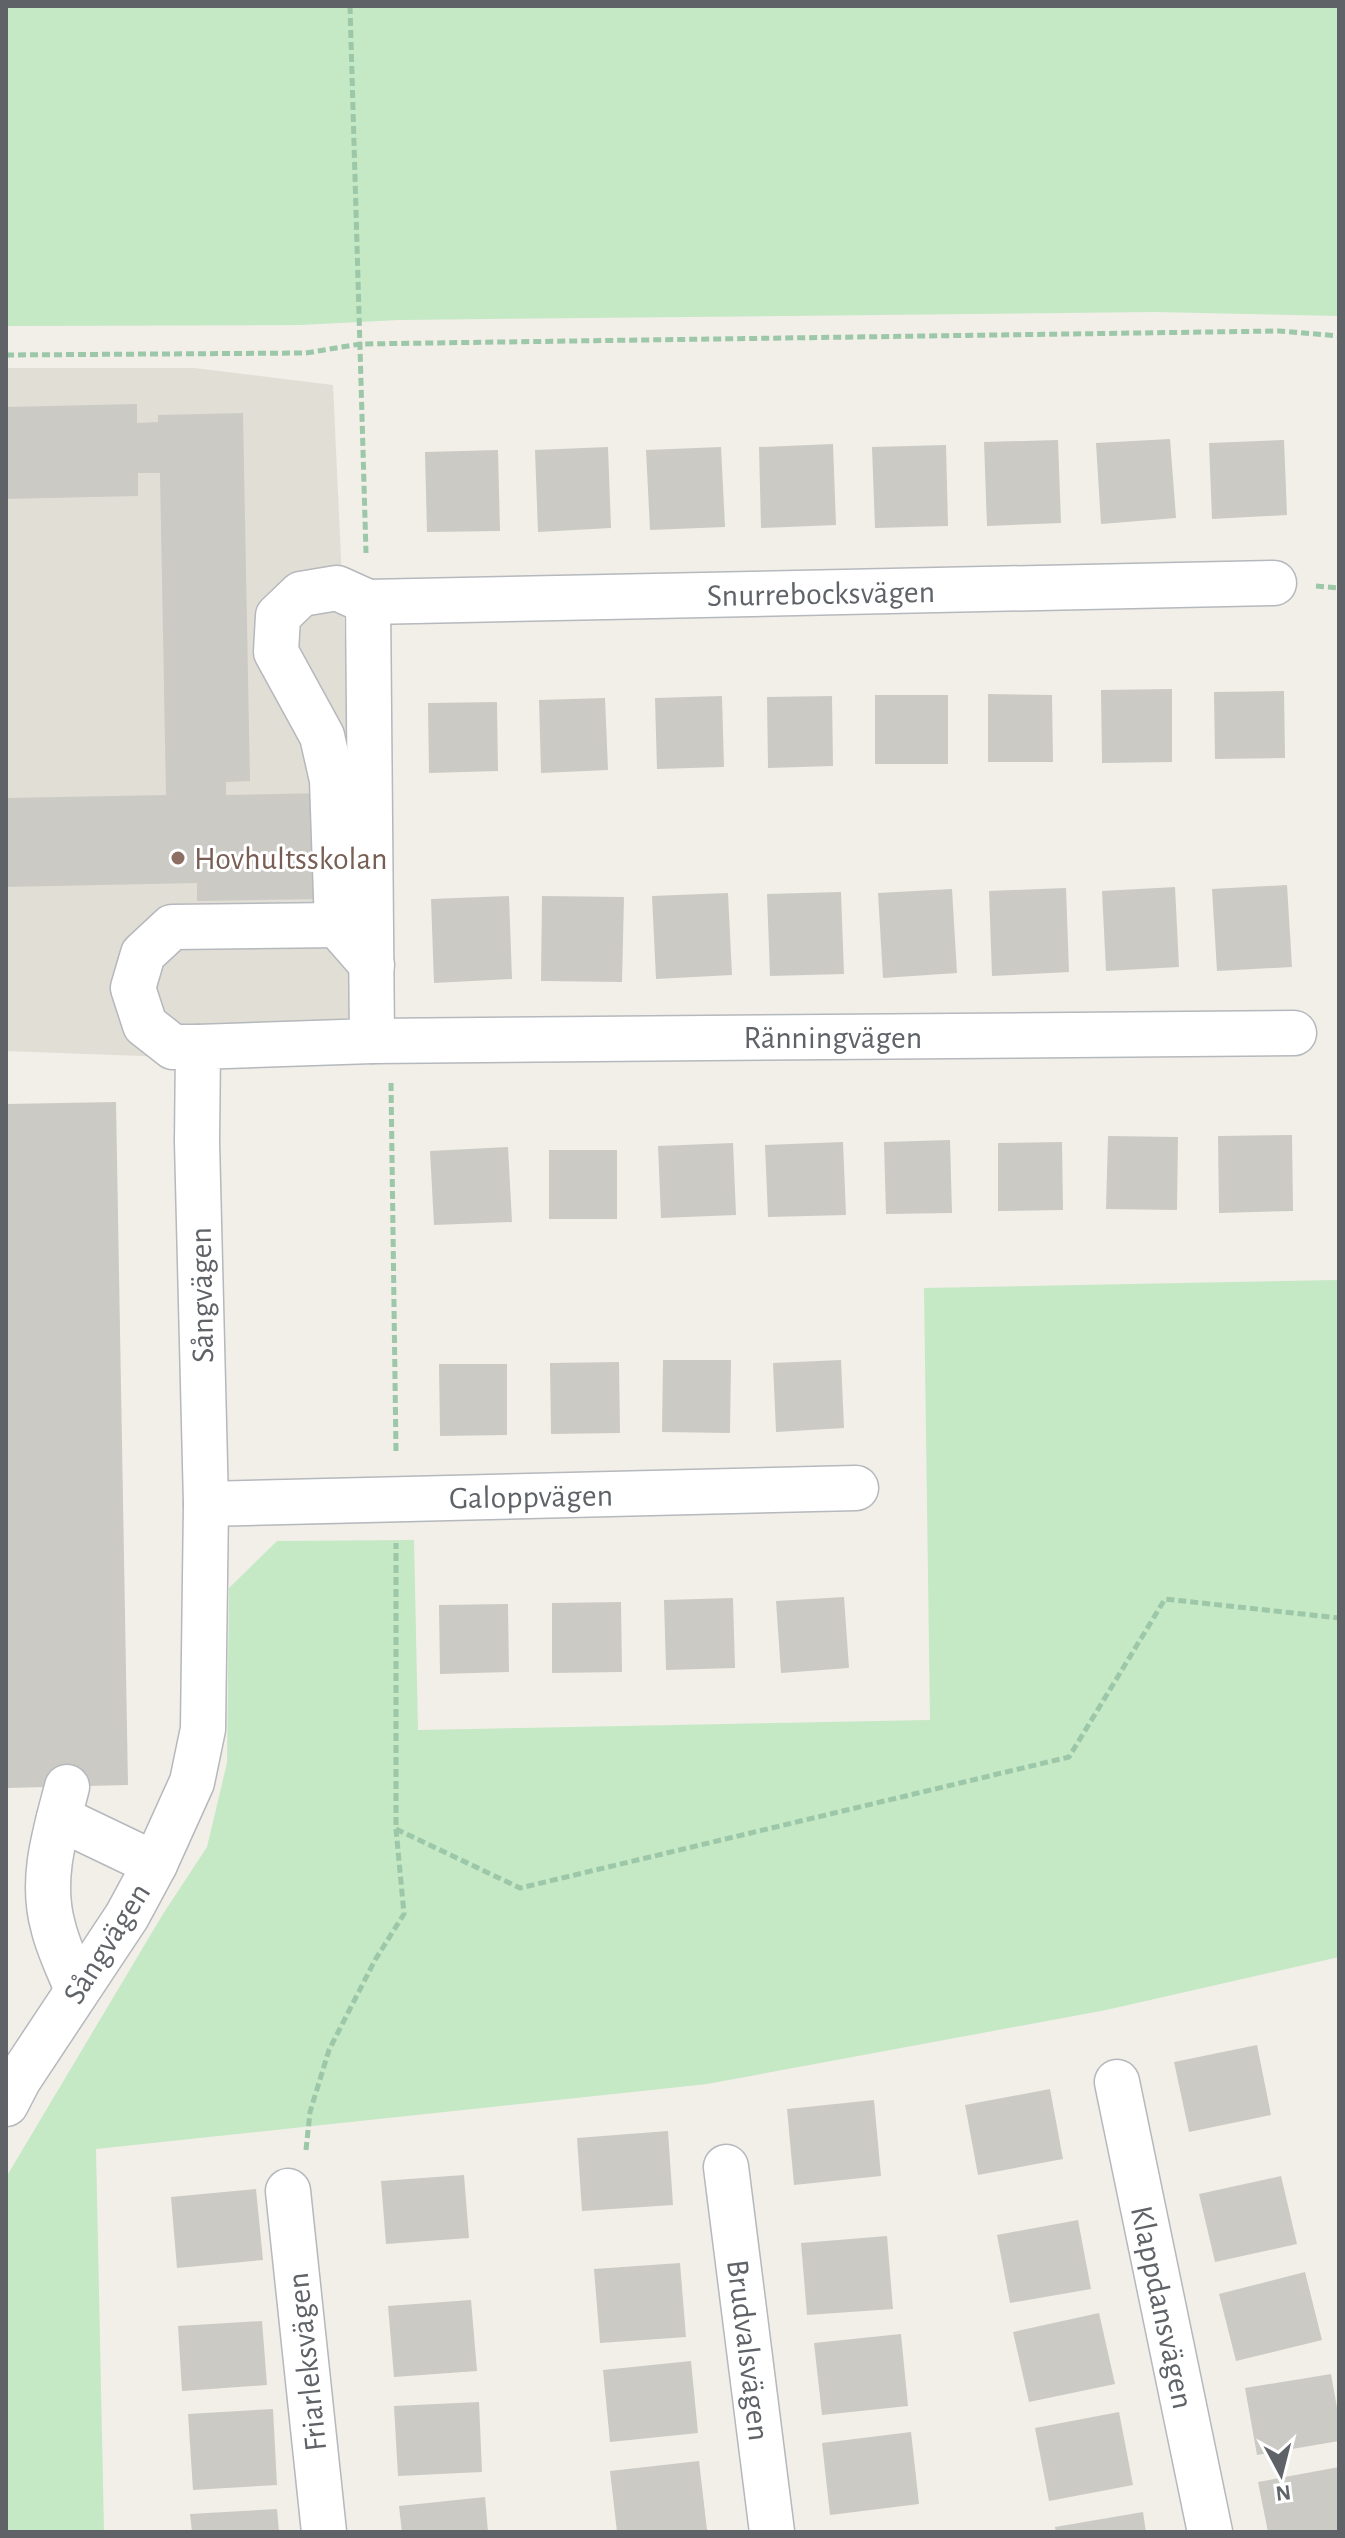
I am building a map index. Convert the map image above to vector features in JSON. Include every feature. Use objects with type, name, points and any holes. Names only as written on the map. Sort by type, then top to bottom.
[{"type":"street","name":"Snurrebocksvägen","points":[[368,602],[1274,583]]},
{"type":"street","points":[[337,925],[172,927],[143,954],[133,988],[145,1025],[173,1047],[382,1041],[372,965],[368,602],[337,588],[301,594],[278,616],[276,652],[322,736],[332,780],[337,925],[372,965]]},
{"type":"street","name":"Ränningvägen","points":[[382,1041],[1294,1033]]},
{"type":"street","name":"Sångvägen","points":[[6,2104],[19,2079],[127,1916],[155,1864],[192,1782],[203,1729],[206,1504],[197,1142],[198,1047]]},
{"type":"street","name":"Galoppvägen","points":[[206,1504],[856,1488]]},
{"type":"street","points":[[77,1990],[53,1928],[49,1909],[48,1870],[63,1802],[155,1864]]},
{"type":"street","name":"Klappdansvägen","points":[[1117,2082],[1210,2532]]},
{"type":"street","name":"Brudvalsvägen","points":[[726,2167],[772,2532]]},
{"type":"street","name":"Friarleksvägen","points":[[288,2191],[324,2532]]},
{"type":"path","points":[[350,6],[368,602]]},
{"type":"path","points":[[6,355],[306,353],[360,344],[1279,331],[1339,336]]},
{"type":"path","points":[[288,2191],[305,2157],[310,2112],[329,2050],[375,1960],[404,1914],[396,1829],[398,1499],[382,1041]]},
{"type":"path","points":[[396,1829],[520,1888],[1069,1757],[1165,1599],[1339,1618]]},
{"type":"shaded area","name":"Hovhultsskolan","points":[[6,368],[194,368],[333,385],[346,666],[355,1064],[6,1051]]},
{"type":"green space","points":[[6,6],[1339,6],[1339,316],[1155,312],[399,320],[300,325],[6,326]]},
{"type":"green space","points":[[1339,1280],[1339,1957],[1106,2010],[707,2084],[96,2149],[104,2532],[6,2532],[8,2174],[163,1914],[207,1847],[227,1763],[229,1588],[277,1541],[414,1540],[418,1730],[930,1720],[924,1288]]},
{"type":"building","points":[[137,404],[137,423],[158,422],[158,415],[243,413],[250,781],[226,782],[226,795],[323,793],[325,899],[197,901],[197,883],[6,887],[6,798],[166,795],[160,473],[138,473],[138,496],[6,499],[6,407]]},
{"type":"building","points":[[1170,439],[1176,518],[1101,524],[1096,443]]},
{"type":"building","points":[[1058,440],[1061,523],[987,526],[984,442]]},
{"type":"building","points":[[1284,440],[1287,515],[1212,519],[1209,443]]},
{"type":"building","points":[[833,444],[836,525],[761,528],[759,447]]},
{"type":"building","points":[[946,445],[948,526],[875,528],[872,447]]},
{"type":"building","points":[[608,447],[611,528],[538,532],[535,450]]},
{"type":"building","points":[[721,447],[725,527],[650,530],[646,450]]},
{"type":"building","points":[[498,450],[500,531],[427,532],[425,452]]},
{"type":"building","points":[[1172,689],[1172,762],[1102,763],[1101,690]]},
{"type":"building","points":[[1284,691],[1285,758],[1215,759],[1214,692]]},
{"type":"building","points":[[988,694],[1052,695],[1053,762],[988,762]]},
{"type":"building","points":[[875,695],[948,695],[948,764],[875,764]]},
{"type":"building","points":[[722,696],[724,767],[657,769],[655,698]]},
{"type":"building","points":[[832,696],[833,766],[768,768],[767,697]]},
{"type":"building","points":[[605,698],[608,770],[541,773],[539,700]]},
{"type":"building","points":[[497,702],[498,771],[429,773],[428,703]]},
{"type":"building","points":[[1287,885],[1292,967],[1217,971],[1212,889]]},
{"type":"building","points":[[1175,887],[1179,967],[1106,971],[1102,891]]},
{"type":"building","points":[[1066,888],[1069,972],[992,976],[989,891]]},
{"type":"building","points":[[952,889],[957,973],[883,978],[878,893]]},
{"type":"building","points":[[841,892],[844,974],[770,976],[767,894]]},
{"type":"building","points":[[728,893],[732,975],[656,979],[652,896]]},
{"type":"building","points":[[509,896],[512,979],[434,983],[431,899]]},
{"type":"building","points":[[542,896],[624,897],[622,982],[541,981]]},
{"type":"building","points":[[116,1102],[128,1785],[6,1788],[6,1104]]},
{"type":"building","points":[[1292,1135],[1293,1211],[1219,1213],[1218,1136]]},
{"type":"building","points":[[1108,1136],[1178,1137],[1177,1210],[1106,1209]]},
{"type":"building","points":[[950,1140],[952,1213],[886,1214],[884,1142]]},
{"type":"building","points":[[843,1142],[846,1215],[768,1217],[765,1145]]},
{"type":"building","points":[[1062,1142],[1063,1210],[998,1211],[998,1143]]},
{"type":"building","points":[[733,1143],[736,1215],[661,1218],[658,1146]]},
{"type":"building","points":[[508,1147],[512,1222],[434,1225],[430,1151]]},
{"type":"building","points":[[549,1150],[617,1150],[617,1219],[549,1219]]},
{"type":"building","points":[[663,1360],[731,1360],[730,1433],[662,1432]]},
{"type":"building","points":[[841,1360],[844,1428],[776,1432],[773,1363]]},
{"type":"building","points":[[619,1362],[620,1433],[551,1434],[550,1363]]},
{"type":"building","points":[[439,1364],[507,1364],[507,1435],[440,1436]]},
{"type":"building","points":[[844,1597],[849,1668],[781,1673],[776,1601]]},
{"type":"building","points":[[733,1598],[735,1668],[666,1670],[664,1600]]},
{"type":"building","points":[[621,1602],[622,1672],[552,1673],[552,1603]]},
{"type":"building","points":[[508,1604],[509,1672],[440,1674],[439,1605]]},
{"type":"building","points":[[1257,2045],[1271,2115],[1189,2132],[1174,2062]]},
{"type":"building","points":[[1050,2089],[1063,2159],[978,2175],[965,2105]]},
{"type":"building","points":[[874,2100],[881,2176],[794,2185],[787,2109]]},
{"type":"building","points":[[668,2131],[673,2205],[582,2211],[577,2138]]},
{"type":"building","points":[[464,2175],[469,2238],[386,2244],[381,2181]]},
{"type":"building","points":[[1281,2176],[1297,2244],[1215,2262],[1199,2194]]},
{"type":"building","points":[[256,2189],[263,2260],[177,2268],[171,2197]]},
{"type":"building","points":[[1078,2220],[1091,2289],[1010,2303],[997,2235]]},
{"type":"building","points":[[887,2236],[893,2309],[807,2315],[801,2243]]},
{"type":"building","points":[[680,2263],[686,2337],[600,2343],[594,2269]]},
{"type":"building","points":[[1305,2272],[1322,2340],[1236,2361],[1219,2294]]},
{"type":"building","points":[[471,2300],[477,2371],[394,2377],[388,2306]]},
{"type":"building","points":[[1099,2313],[1115,2384],[1029,2402],[1013,2332]]},
{"type":"building","points":[[262,2321],[267,2385],[182,2391],[178,2326]]},
{"type":"building","points":[[901,2334],[908,2406],[822,2415],[814,2343]]},
{"type":"building","points":[[691,2361],[698,2433],[610,2442],[603,2370]]},
{"type":"building","points":[[1331,2374],[1339,2419],[1339,2441],[1257,2455],[1245,2388]]},
{"type":"building","points":[[479,2402],[482,2472],[398,2476],[394,2406]]},
{"type":"building","points":[[273,2409],[277,2485],[193,2490],[188,2414]]},
{"type":"building","points":[[1119,2412],[1133,2485],[1049,2501],[1035,2428]]},
{"type":"building","points":[[911,2432],[919,2504],[830,2515],[822,2443]]},
{"type":"building","points":[[699,2461],[707,2530],[617,2532],[610,2471]]},
{"type":"building","points":[[1339,2467],[1339,2532],[1268,2532],[1258,2482]]},
{"type":"building","points":[[485,2497],[488,2532],[402,2532],[399,2506]]},
{"type":"building","points":[[277,2509],[279,2532],[192,2532],[190,2514]]},
{"type":"building","points":[[1143,2512],[1146,2532],[1056,2532],[1055,2527]]},
{"type":"place","name":"Hovhultsskolan","points":[[178,858]]}]
